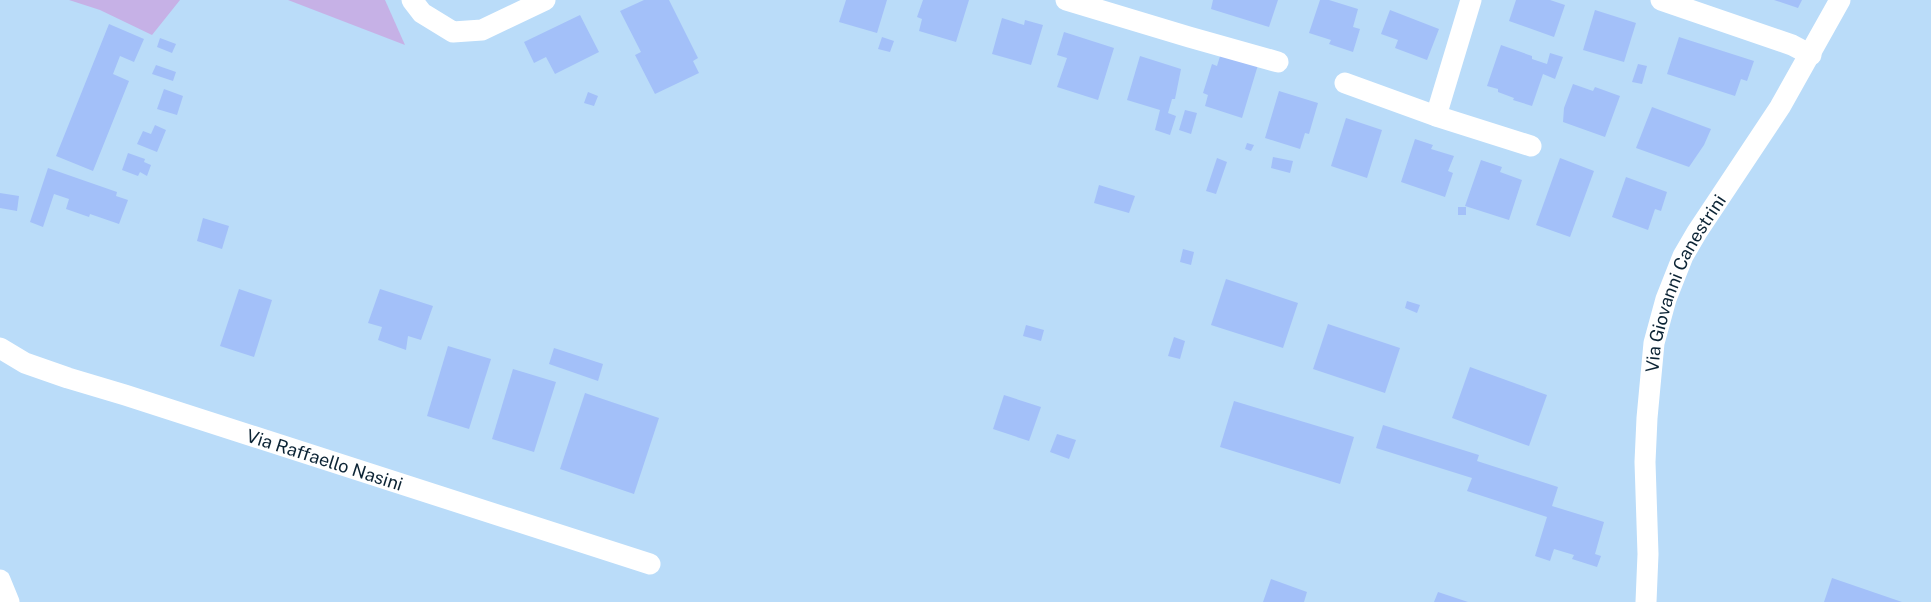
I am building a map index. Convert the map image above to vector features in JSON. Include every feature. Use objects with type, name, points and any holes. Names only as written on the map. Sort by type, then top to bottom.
[{"type":"street","points":[[412,0],[422,13],[453,32],[482,30],[545,0]]},
{"type":"street","points":[[1436,116],[1471,0]]},
{"type":"street","points":[[1660,0],[1792,45],[1811,55]]},
{"type":"street","name":"Via Giovanni Canestrini","points":[[1646,602],[1647,418],[1654,343],[1666,299],[1683,256],[1780,107],[1840,0]]},
{"type":"street","points":[[1076,2],[1278,62]]},
{"type":"street","points":[[1345,82],[1436,116],[1531,146]]},
{"type":"street","name":"Via Raffaello Nasini","points":[[0,348],[25,363],[68,378],[650,564]]},
{"type":"street","points":[[0,580],[9,602]]},
{"type":"shaded area","points":[[69,0],[180,0],[152,35],[100,10]]},
{"type":"shaded area","points":[[288,0],[385,0],[405,45]]},
{"type":"building","points":[[644,0],[669,0],[698,58],[693,61],[699,73],[655,94],[635,55],[641,52],[620,11]]},
{"type":"building","points":[[846,0],[887,0],[877,33],[839,22]]},
{"type":"building","points":[[923,0],[969,0],[956,42],[919,31],[922,19],[917,17]]},
{"type":"building","points":[[1213,0],[1278,0],[1269,27],[1211,9]]},
{"type":"building","points":[[1320,0],[1329,0],[1358,9],[1353,27],[1360,29],[1353,52],[1329,44],[1331,40],[1309,33]]},
{"type":"building","points":[[1516,0],[1550,0],[1565,5],[1554,37],[1509,21]]},
{"type":"building","points":[[1774,0],[1802,0],[1798,8]]},
{"type":"building","points":[[1390,10],[1439,29],[1427,60],[1395,48],[1398,40],[1381,34]]},
{"type":"building","points":[[1595,10],[1636,23],[1624,62],[1583,50]]},
{"type":"building","points":[[580,15],[599,52],[555,74],[546,57],[534,63],[524,42]]},
{"type":"building","points":[[1002,18],[1024,25],[1025,20],[1043,25],[1031,65],[992,54]]},
{"type":"building","points":[[109,24],[144,39],[134,62],[120,56],[113,74],[129,81],[93,171],[56,156]]},
{"type":"building","points":[[1064,32],[1114,48],[1098,100],[1057,87],[1067,58],[1057,55]]},
{"type":"building","points":[[882,37],[894,41],[890,52],[878,49]]},
{"type":"building","points":[[1679,37],[1754,61],[1747,81],[1741,79],[1735,96],[1667,74]]},
{"type":"building","points":[[160,38],[176,44],[172,53],[157,47]]},
{"type":"building","points":[[1501,45],[1547,64],[1550,53],[1563,57],[1555,79],[1543,74],[1532,106],[1513,100],[1514,98],[1498,92],[1498,89],[1487,86]]},
{"type":"building","points":[[1221,53],[1258,65],[1242,118],[1205,106],[1208,95],[1203,93],[1212,64],[1217,66]]},
{"type":"building","points":[[1140,56],[1181,69],[1175,99],[1172,99],[1168,113],[1176,116],[1170,135],[1155,130],[1160,110],[1127,100]]},
{"type":"building","points":[[1638,64],[1647,66],[1642,84],[1632,82]]},
{"type":"building","points":[[156,65],[176,72],[173,81],[152,74]]},
{"type":"building","points":[[1573,84],[1593,91],[1595,87],[1620,96],[1605,137],[1563,122],[1564,108]]},
{"type":"building","points":[[164,89],[183,96],[177,115],[157,109]]},
{"type":"building","points":[[1279,91],[1318,103],[1309,134],[1305,133],[1300,149],[1265,138]]},
{"type":"building","points":[[588,92],[598,96],[594,106],[584,103]]},
{"type":"building","points":[[1652,107],[1711,129],[1704,145],[1689,167],[1636,148]]},
{"type":"building","points":[[1185,110],[1197,113],[1191,134],[1179,130]]},
{"type":"building","points":[[1346,118],[1382,130],[1367,178],[1331,166]]},
{"type":"building","points":[[155,125],[166,130],[157,152],[137,144],[143,131],[151,134]]},
{"type":"building","points":[[1415,139],[1433,145],[1431,149],[1454,156],[1448,171],[1453,173],[1445,197],[1401,182]]},
{"type":"building","points":[[1247,143],[1254,145],[1251,151],[1245,149]]},
{"type":"building","points":[[128,153],[145,159],[144,162],[151,165],[147,176],[140,172],[138,176],[122,170]]},
{"type":"building","points":[[1273,157],[1293,161],[1290,173],[1271,168]]},
{"type":"building","points":[[1217,158],[1227,162],[1216,194],[1206,191]]},
{"type":"building","points":[[1560,158],[1594,171],[1570,237],[1536,225]]},
{"type":"building","points":[[1481,160],[1502,167],[1500,172],[1522,180],[1509,220],[1465,206]]},
{"type":"building","points":[[48,168],[117,192],[116,196],[128,200],[119,224],[66,209],[69,199],[54,194],[43,227],[30,222]]},
{"type":"building","points":[[1626,177],[1667,192],[1661,211],[1655,209],[1648,230],[1612,217]]},
{"type":"building","points":[[1099,185],[1135,196],[1129,213],[1094,203]]},
{"type":"building","points":[[0,193],[19,196],[17,211],[0,208]]},
{"type":"building","points":[[1458,207],[1466,207],[1466,215],[1458,215]]},
{"type":"building","points":[[203,218],[229,226],[222,249],[197,241]]},
{"type":"building","points":[[1183,249],[1194,252],[1191,265],[1180,262]]},
{"type":"building","points":[[1226,279],[1298,303],[1283,348],[1211,325]]},
{"type":"building","points":[[239,289],[272,300],[254,357],[220,346]]},
{"type":"building","points":[[380,289],[433,306],[421,340],[408,336],[406,350],[378,340],[382,327],[368,323]]},
{"type":"building","points":[[1407,301],[1420,305],[1417,313],[1405,308]]},
{"type":"building","points":[[1328,324],[1400,348],[1385,393],[1313,369]]},
{"type":"building","points":[[1026,325],[1044,330],[1041,341],[1023,336]]},
{"type":"building","points":[[1174,337],[1185,341],[1180,359],[1168,356]]},
{"type":"building","points":[[448,346],[491,359],[469,429],[427,416]]},
{"type":"building","points":[[554,348],[603,364],[598,381],[549,364]]},
{"type":"building","points":[[1470,367],[1547,395],[1529,446],[1452,418]]},
{"type":"building","points":[[513,369],[556,382],[534,452],[492,439]]},
{"type":"building","points":[[585,393],[659,418],[634,494],[560,469]]},
{"type":"building","points":[[1004,395],[1041,407],[1029,441],[993,429]]},
{"type":"building","points":[[1234,401],[1354,437],[1340,484],[1220,447]]},
{"type":"building","points":[[1383,425],[1479,455],[1477,461],[1558,487],[1552,506],[1604,522],[1595,554],[1601,556],[1597,567],[1572,559],[1574,555],[1554,549],[1550,561],[1535,556],[1547,517],[1467,491],[1472,478],[1376,448]]},
{"type":"building","points":[[1057,434],[1076,440],[1069,459],[1050,452]]},
{"type":"building","points":[[1832,578],[1902,602],[1824,602]]},
{"type":"building","points":[[1271,579],[1307,592],[1304,602],[1263,602]]},
{"type":"building","points":[[1438,592],[1468,602],[1434,602]]}]
